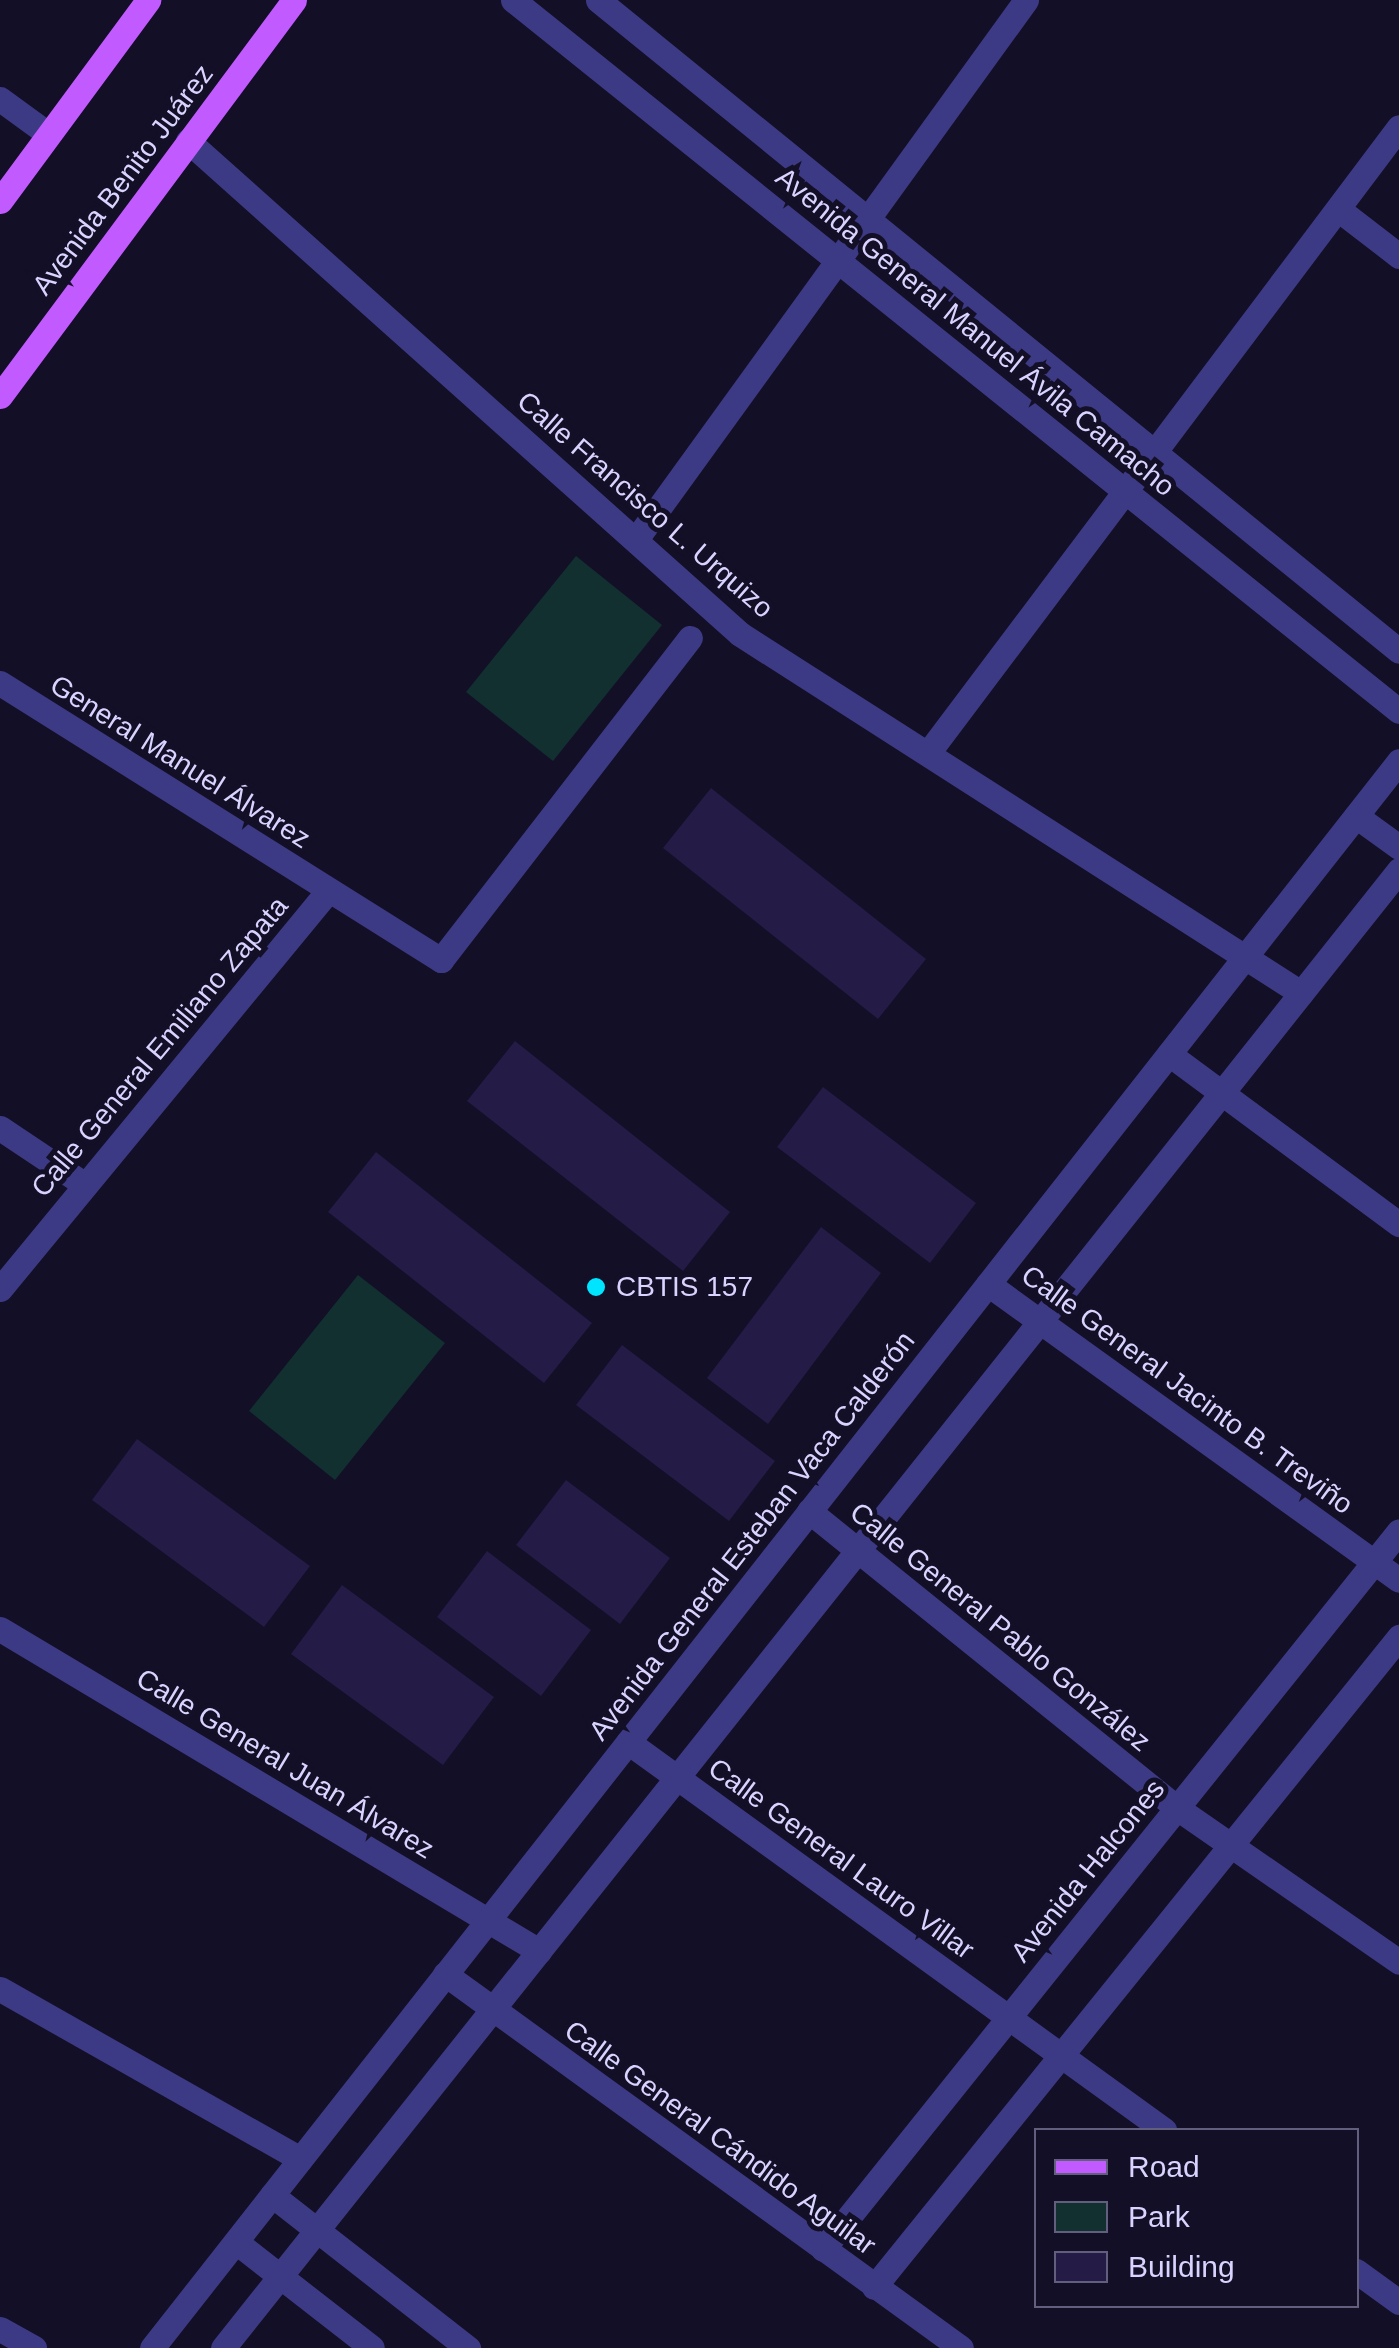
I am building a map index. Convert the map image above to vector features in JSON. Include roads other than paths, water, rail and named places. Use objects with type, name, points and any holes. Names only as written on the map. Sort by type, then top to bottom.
[{"type":"main road","points":[[0,201],[148,0]]},
{"type":"main road","name":"Avenida Benito Juárez","points":[[0,396],[294,0]]},
{"type":"street","name":"Avenida General Manuel Ávila Camacho","points":[[513,0],[1399,711]]},
{"type":"street","name":"Avenida General Manuel Ávila Camacho","points":[[598,0],[1399,650]]},
{"type":"street","points":[[636,538],[1026,0]]},
{"type":"street","points":[[0,99],[48,134]]},
{"type":"street","points":[[928,752],[1399,128]]},
{"type":"street","name":"Calle Francisco L. Urquizo","points":[[188,141],[740,634],[1246,954],[1301,993]]},
{"type":"street","points":[[1338,209],[1399,256]]},
{"type":"street","name":"General Manuel Álvarez","points":[[0,683],[441,960],[690,638]]},
{"type":"street","name":"Avenida General Esteban Vaca Calderón","points":[[152,2348],[1399,761]]},
{"type":"street","points":[[1356,816],[1399,847]]},
{"type":"street","points":[[223,2348],[1399,870]]},
{"type":"street","name":"Calle General Emiliano Zapata","points":[[0,1290],[328,891]]},
{"type":"street","points":[[1169,1054],[1399,1224]]},
{"type":"street","points":[[0,1128],[84,1184]]},
{"type":"street","name":"Calle General Jacinto B. Treviño","points":[[988,1284],[1399,1580]]},
{"type":"street","name":"Calle General Pablo González","points":[[809,1511],[1177,1808],[1399,1962]]},
{"type":"street","name":"Avenida Halcones","points":[[822,2249],[1399,1531]]},
{"type":"street","name":"Calle General Juan Álvarez","points":[[0,1629],[539,1951]]},
{"type":"street","points":[[874,2286],[1399,1637]]},
{"type":"street","name":"Calle General Lauro Villar","points":[[628,1742],[1161,2128]]},
{"type":"street","name":"Calle General Cándido Aguilar","points":[[445,1974],[961,2348]]},
{"type":"street","points":[[0,1989],[300,2159]]},
{"type":"street","points":[[272,2196],[468,2348]]},
{"type":"street","points":[[236,2242],[372,2348]]},
{"type":"street","points":[[1359,2272],[1399,2302]]},
{"type":"street","points":[[0,2328],[34,2348]]},
{"type":"place","name":"CBTIS 157","points":[[596,1287]]}]
